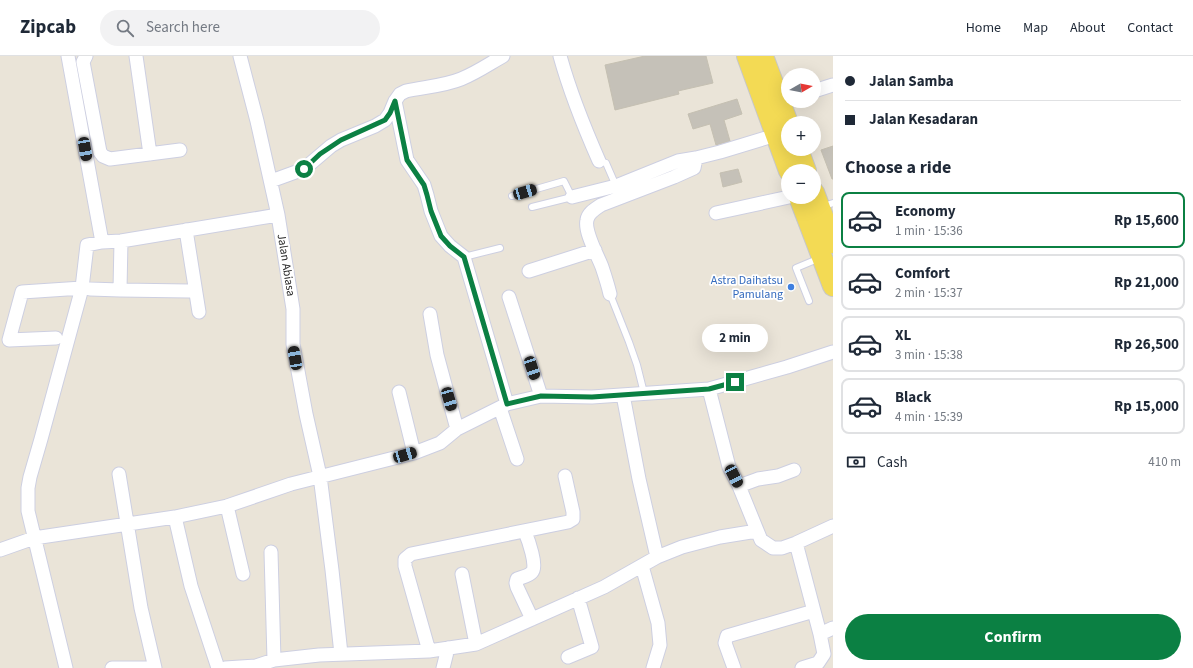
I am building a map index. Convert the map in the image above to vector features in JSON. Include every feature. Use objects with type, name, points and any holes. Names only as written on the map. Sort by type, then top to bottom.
[{"type":"main road","points":[[747,56],[781,127]]},
{"type":"main road","points":[[763,56],[781,95]]},
{"type":"main road","points":[[822,201],[827,250],[833,286]]},
{"type":"main road","points":[[802,204],[827,250]]},
{"type":"street","points":[[68,56],[102,242]]},
{"type":"street","points":[[86,56],[83,62],[100,152],[103,156],[110,159],[180,150]]},
{"type":"street","points":[[136,56],[150,154]]},
{"type":"street","name":"Jalan Abiasa","points":[[240,56],[278,215],[293,309],[293,344],[306,414],[320,476],[341,654]]},
{"type":"street","points":[[271,181],[304,169],[320,154],[341,140],[385,120],[400,94],[406,91],[461,79],[479,71],[503,56]]},
{"type":"street","points":[[560,56],[586,132],[599,161]]},
{"type":"street","points":[[821,89],[833,85]]},
{"type":"street","points":[[395,101],[407,160],[424,185],[431,211],[441,236],[450,246],[464,257],[517,459]]},
{"type":"street","points":[[572,197],[616,186],[678,161],[696,158],[781,129]]},
{"type":"street","points":[[610,294],[587,230],[586,222],[588,216],[601,205],[694,168],[696,158]]},
{"type":"street","points":[[716,213],[781,199]]},
{"type":"street","points":[[66,668],[28,511],[28,488],[30,476],[86,289],[87,245],[102,242],[121,244],[184,234],[278,215]]},
{"type":"street","points":[[184,234],[199,312]]},
{"type":"street","points":[[120,290],[121,244]]},
{"type":"street","points":[[529,271],[595,250]]},
{"type":"street","points":[[56,338],[9,340],[22,292],[86,289],[189,291]]},
{"type":"street","points":[[509,298],[541,396]]},
{"type":"street","points":[[430,314],[437,355],[457,429]]},
{"type":"street","points":[[0,550],[34,538],[175,517],[227,506],[291,484],[414,453],[440,443],[457,429],[504,406],[541,396],[592,397],[709,389],[787,367],[833,352]]},
{"type":"street","points":[[709,389],[729,467],[739,486],[761,540],[773,548],[782,548],[833,526]]},
{"type":"street","points":[[399,392],[414,453]]},
{"type":"street","points":[[623,395],[639,478],[657,557]]},
{"type":"street","points":[[739,486],[758,479],[778,476],[794,470]]},
{"type":"street","points":[[119,474],[141,608],[155,668]]},
{"type":"street","points":[[429,651],[405,566],[405,559],[411,554],[526,532],[568,522],[573,519],[573,512],[565,476]]},
{"type":"street","points":[[227,506],[243,574]]},
{"type":"street","points":[[175,517],[191,586],[218,668]]},
{"type":"street","points":[[225,668],[256,666],[274,660],[320,662],[341,654],[429,651],[476,644],[604,587],[657,557],[682,547],[720,537],[757,531]]},
{"type":"street","points":[[526,532],[534,570],[531,574],[517,579],[516,587],[532,619]]},
{"type":"street","points":[[796,543],[824,654],[818,663],[802,668]]},
{"type":"street","points":[[271,552],[274,660]]},
{"type":"street","points":[[642,566],[658,623],[660,645],[653,668]]},
{"type":"street","points":[[462,574],[476,644]]},
{"type":"street","points":[[568,657],[592,647],[578,598]]},
{"type":"street","points":[[734,668],[725,643],[727,636],[814,612]]},
{"type":"street","points":[[820,634],[833,628]]},
{"type":"street","points":[[443,668],[448,648]]},
{"type":"street","points":[[112,668],[147,668]]},
{"type":"lane","points":[[599,161],[606,163],[616,186]]},
{"type":"lane","points":[[512,196],[564,181],[572,197],[532,208]]},
{"type":"lane","points":[[464,257],[500,248]]},
{"type":"lane","points":[[809,301],[796,268],[827,250]]},
{"type":"lane","points":[[610,294],[637,365],[644,393]]},
{"type":"building","points":[[645,56],[706,56],[713,83],[678,91],[679,94],[615,110],[605,65]]},
{"type":"building","points":[[737,99],[742,114],[724,120],[730,141],[716,145],[710,124],[693,129],[688,114]]},
{"type":"building","points":[[833,146],[833,179],[832,179],[821,150]]},
{"type":"building","points":[[738,169],[742,182],[723,187],[720,173]]},
{"type":"place","name":"Astra Daihatsu Pamulang","points":[[791,287]]},
{"type":"route","points":[[304,169],[331,146],[355,133],[375,126],[385,120],[395,101],[407,160],[424,185],[435,224],[441,236],[450,246],[464,257],[507,404],[541,396],[592,397],[709,389],[735,382]]}]
